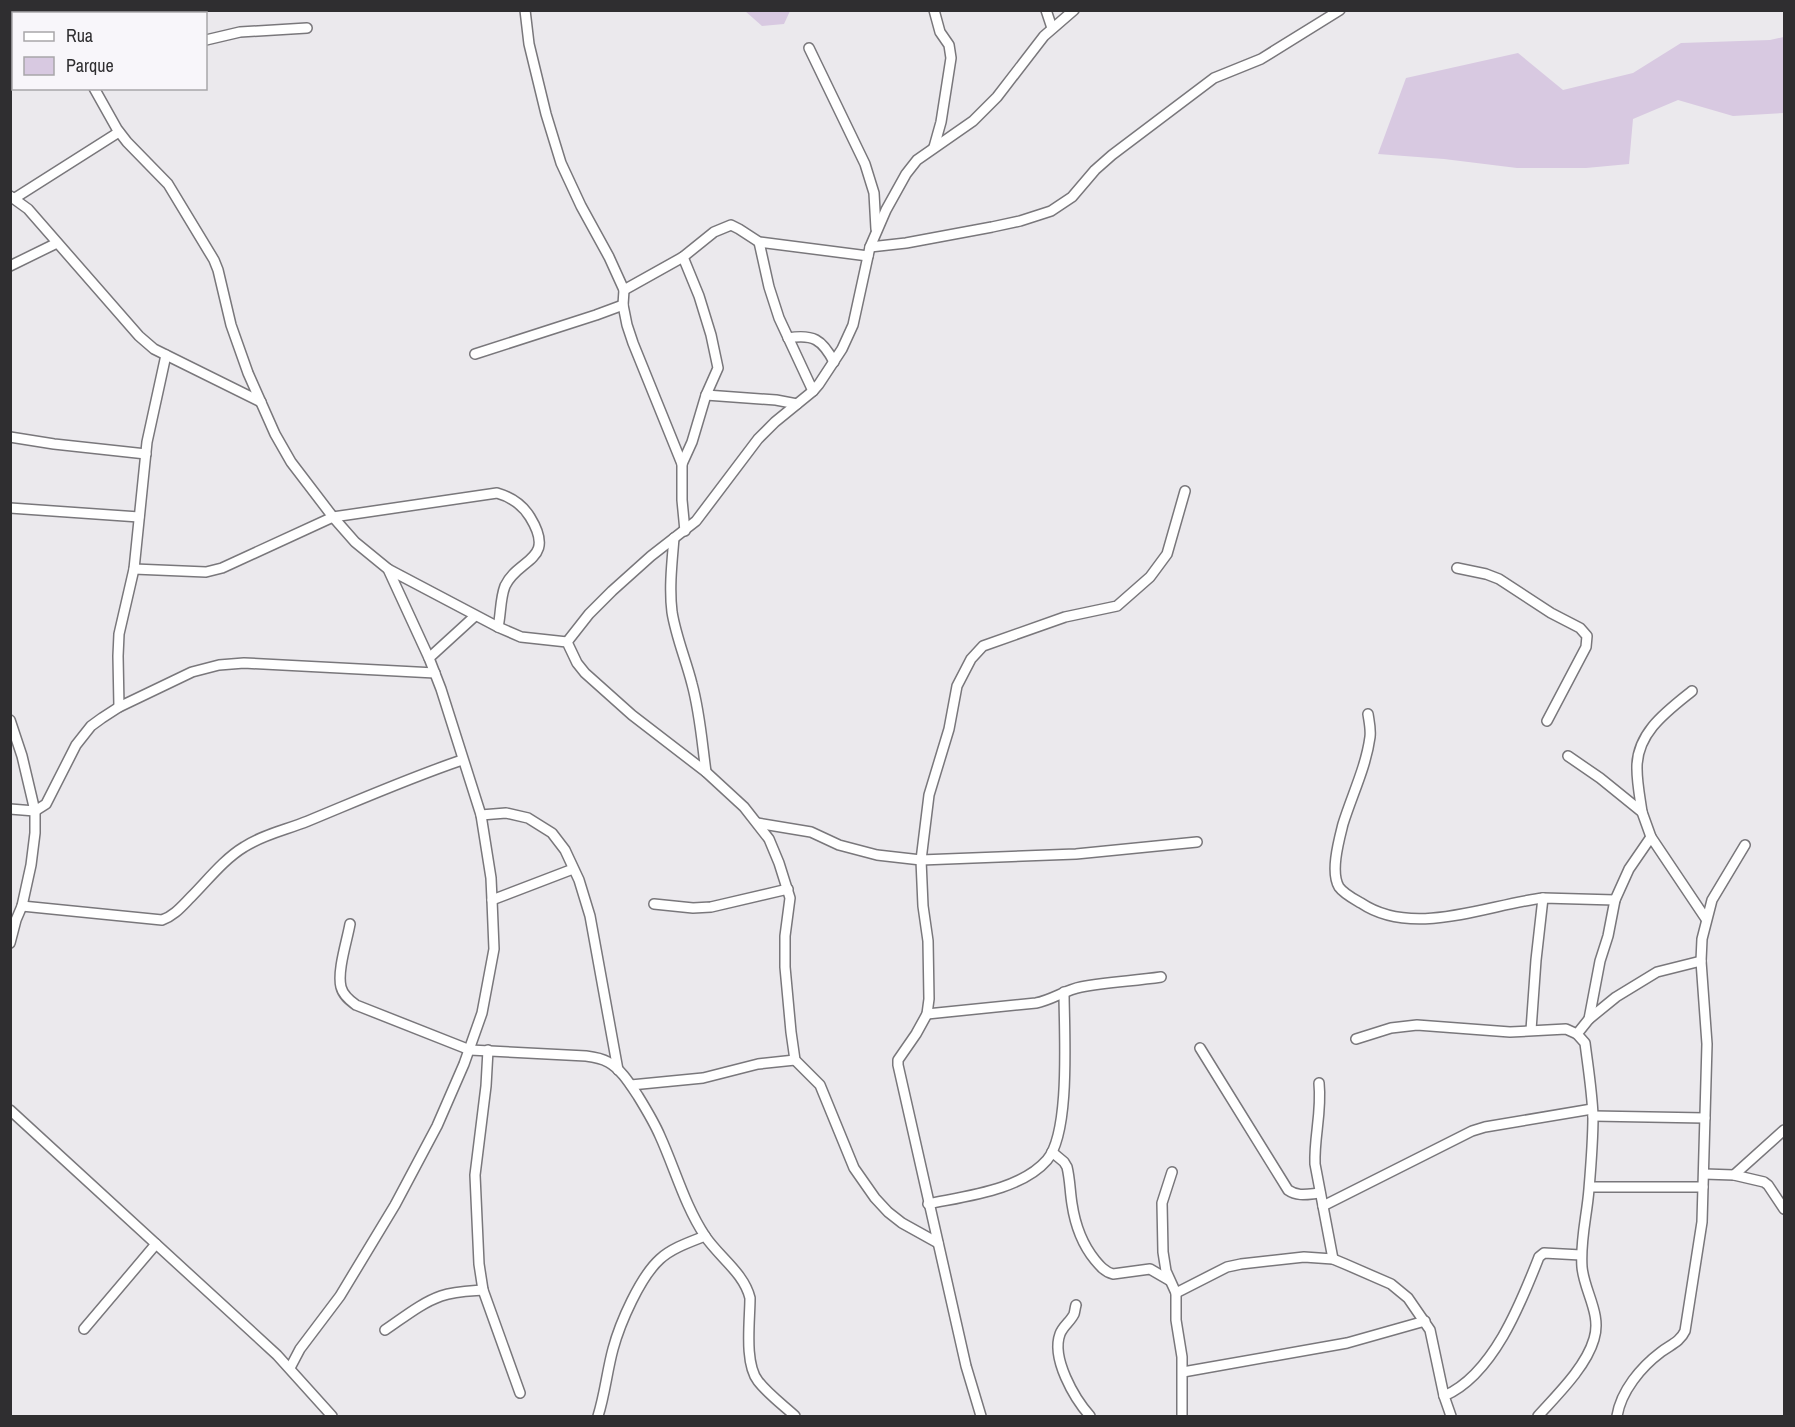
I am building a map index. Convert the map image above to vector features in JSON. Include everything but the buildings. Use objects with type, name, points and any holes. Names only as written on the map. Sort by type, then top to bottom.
[{"type":"street","points":[[525,10],[529,44],[561,163],[624,290],[623,305],[627,326],[682,464],[685,531]]},
{"type":"street","points":[[934,10],[937,24],[950,45],[951,58],[941,122],[934,147]]},
{"type":"street","points":[[567,642],[600,602],[651,556],[696,521],[758,439],[813,391],[842,349],[853,325],[869,252],[876,232],[906,174],[917,160],[973,121],[997,97],[1044,36],[1074,10]]},
{"type":"street","points":[[624,290],[683,257],[714,232],[731,225],[759,242],[869,252],[992,227],[1051,211],[1072,196],[1112,155],[1214,78],[1261,59],[1340,10]]},
{"type":"street","points":[[1048,13],[1052,28]]},
{"type":"street","points":[[207,40],[240,32],[307,28]]},
{"type":"street","points":[[809,48],[865,164],[874,193],[876,232]]},
{"type":"street","points":[[95,90],[119,132],[168,184],[214,260],[231,325],[275,434],[291,462],[333,517],[355,542],[388,569],[475,616],[521,637],[567,642]]},
{"type":"street","points":[[119,132],[13,197],[28,209],[139,336],[154,349],[261,402]]},
{"type":"street","points":[[759,242],[778,318],[813,391]]},
{"type":"street","points":[[10,266],[57,243]]},
{"type":"street","points":[[682,464],[718,368],[699,296],[683,257]]},
{"type":"street","points":[[475,354],[623,305]]},
{"type":"street","points":[[788,338],[802,335],[812,337],[827,350],[834,362]]},
{"type":"street","points":[[119,707],[117,656],[119,634],[134,569],[147,442],[166,355]]},
{"type":"street","points":[[706,395],[776,400],[796,404]]},
{"type":"street","points":[[10,437],[146,454]]},
{"type":"street","points":[[981,1416],[966,1366],[898,1065],[898,1060],[927,1014],[929,999],[928,941],[922,895],[921,860],[929,795],[949,729],[957,686],[971,659],[983,646],[1065,617],[1117,606],[1150,577],[1167,554],[1185,491]]},
{"type":"street","points":[[134,569],[206,572],[222,568],[333,517],[496,493],[508,496],[526,512],[536,527],[539,540],[538,548],[532,559],[506,584],[498,627]]},
{"type":"street","points":[[10,508],[140,517]]},
{"type":"street","points":[[674,538],[671,580],[672,612],[698,709],[706,772]]},
{"type":"street","points":[[1457,568],[1499,579],[1551,613],[1580,628],[1587,636],[1586,647],[1547,721]]},
{"type":"street","points":[[290,1368],[300,1349],[340,1296],[395,1205],[437,1126],[470,1050],[482,1013],[494,949],[491,878],[481,815],[435,673],[388,569]]},
{"type":"street","points":[[429,658],[475,616]]},
{"type":"street","points":[[567,642],[581,668],[616,702],[706,772],[744,807],[769,839],[788,890],[790,909],[785,936],[785,967],[790,1032],[795,1060],[820,1085],[850,1158],[868,1189],[888,1212],[938,1243]]},
{"type":"street","points":[[10,809],[35,811],[42,808],[50,797],[69,758],[91,726],[119,707],[192,672],[219,665],[244,663],[435,673]]},
{"type":"street","points":[[1692,691],[1654,723],[1643,741],[1637,760],[1637,769],[1642,812],[1651,837],[1706,919]]},
{"type":"street","points":[[1368,714],[1370,734],[1367,753],[1347,810],[1336,860],[1336,876],[1342,890],[1376,912],[1402,918],[1443,917],[1543,898],[1615,900]]},
{"type":"street","points":[[10,720],[22,756],[35,811],[33,849],[22,906],[10,943]]},
{"type":"street","points":[[1568,756],[1642,812]]},
{"type":"street","points":[[22,906],[162,920],[170,917],[240,849],[256,839],[462,760]]},
{"type":"street","points":[[481,815],[518,814],[535,822],[557,838],[579,880],[590,916],[618,1070]]},
{"type":"street","points":[[757,823],[811,832],[839,845],[877,855],[921,860],[1076,854],[1197,842]]},
{"type":"street","points":[[1589,1019],[1615,900],[1629,869],[1651,837]]},
{"type":"street","points":[[1617,1416],[1624,1395],[1640,1372],[1654,1358],[1678,1341],[1685,1331],[1702,1222],[1707,1044],[1701,961],[1702,939],[1706,919],[1717,891],[1745,845]]},
{"type":"street","points":[[492,900],[573,869]]},
{"type":"street","points":[[654,904],[693,908],[711,907],[788,890]]},
{"type":"street","points":[[1531,1030],[1543,898]]},
{"type":"street","points":[[350,924],[339,978],[341,989],[356,1005],[470,1050],[586,1056],[600,1058],[618,1070],[631,1085],[660,1135],[684,1195],[705,1236],[748,1290],[750,1299],[749,1360],[753,1373],[762,1385],[795,1416]]},
{"type":"street","points":[[1577,1034],[1589,1019],[1616,997],[1657,972],[1701,961]]},
{"type":"street","points":[[927,1014],[1036,1003],[1048,1001],[1079,987],[1161,977]]},
{"type":"street","points":[[928,1204],[978,1194],[1017,1180],[1038,1168],[1052,1152],[1065,1095],[1064,992]]},
{"type":"street","points":[[1356,1039],[1405,1025],[1500,1031],[1566,1029],[1577,1034],[1585,1043],[1592,1112],[1590,1187],[1581,1255],[1582,1271],[1597,1326],[1588,1352],[1571,1379],[1538,1416]]},
{"type":"street","points":[[1200,1048],[1288,1190],[1300,1195],[1320,1193]]},
{"type":"street","points":[[488,1050],[475,1175],[478,1256],[483,1290],[520,1393]]},
{"type":"street","points":[[631,1085],[703,1078],[758,1064],[795,1060]]},
{"type":"street","points":[[1319,1083],[1320,1111],[1314,1150],[1333,1259]]},
{"type":"street","points":[[10,1110],[290,1368],[332,1416]]},
{"type":"street","points":[[1323,1206],[1472,1131],[1493,1125],[1592,1112],[1704,1118]]},
{"type":"street","points":[[1734,1175],[1785,1130]]},
{"type":"street","points":[[1052,1152],[1067,1167],[1072,1206],[1080,1232],[1086,1249],[1097,1263],[1111,1274],[1150,1269],[1171,1281]]},
{"type":"street","points":[[1172,1172],[1164,1193],[1161,1212],[1163,1259],[1176,1293],[1176,1320],[1183,1372],[1182,1416]]},
{"type":"street","points":[[1704,1174],[1734,1175],[1764,1182],[1785,1209]]},
{"type":"street","points":[[1590,1187],[1703,1186]]},
{"type":"street","points":[[598,1416],[604,1398],[613,1348],[648,1272],[660,1258],[671,1251],[705,1236]]},
{"type":"street","points":[[84,1329],[156,1244]]},
{"type":"street","points":[[1444,1396],[1466,1382],[1499,1343],[1521,1301],[1539,1257],[1544,1253],[1581,1255]]},
{"type":"street","points":[[1176,1293],[1227,1267],[1304,1257],[1333,1259],[1376,1277],[1400,1290],[1430,1330],[1444,1396],[1451,1416]]},
{"type":"street","points":[[385,1330],[442,1295],[483,1290]]},
{"type":"street","points":[[1076,1305],[1074,1314],[1060,1333],[1057,1348],[1065,1376],[1089,1416]]},
{"type":"street","points":[[1183,1372],[1347,1343],[1425,1321]]},
{"type":"green space","points":[[745,11],[790,11],[784,24],[762,26]]},
{"type":"green space","points":[[1784,37],[1784,113],[1733,116],[1678,100],[1633,119],[1629,164],[1586,168],[1517,168],[1378,154],[1406,78],[1518,53],[1563,90],[1633,73],[1681,43],[1770,40]]}]
